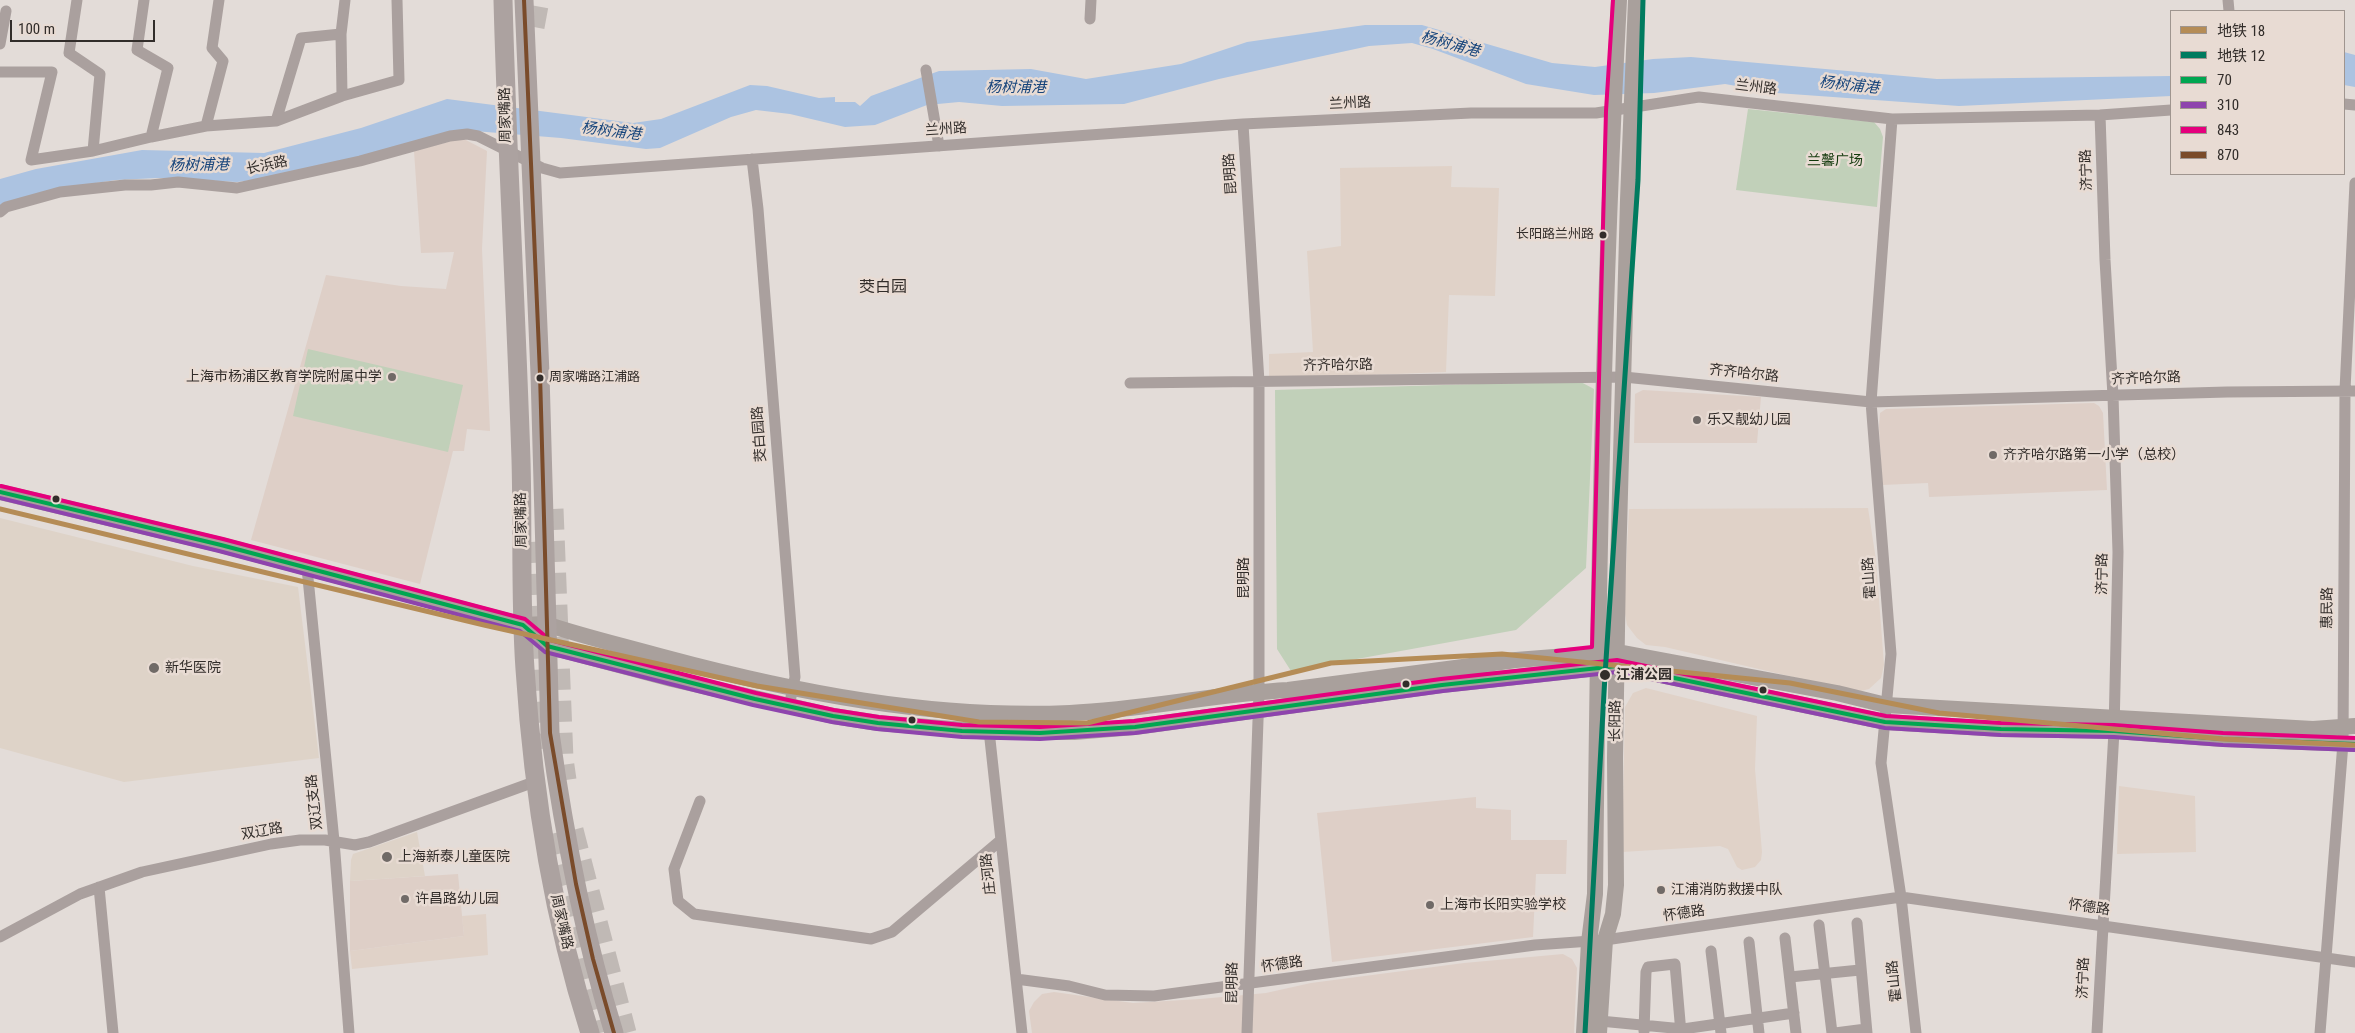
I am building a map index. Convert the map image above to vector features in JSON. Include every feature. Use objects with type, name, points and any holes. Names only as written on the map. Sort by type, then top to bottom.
[{"type":"main road","name":"周家嘴路","points":[[503,0],[506,142],[521,462],[523,625],[534,782],[553,886],[570,964],[590,1033]]},
{"type":"main road","name":"周家嘴路","points":[[524,0],[541,384],[550,733],[556,775],[591,953],[614,1033]]},
{"type":"main road","name":"长阳路","points":[[1584,1033],[1589,942],[1595,894],[1604,377],[1612,111],[1619,0]]},
{"type":"main road","name":"长阳路","points":[[1599,1027],[1605,940],[1613,914],[1616,885],[1618,566],[1631,108],[1636,0]]},
{"type":"main road","points":[[0,492],[221,545],[523,625],[546,624],[750,681],[793,690],[890,705],[987,712],[1069,713],[1288,690],[1516,660],[1618,659],[1837,693],[1886,705],[2114,724],[2313,730],[2349,726]]},
{"type":"main road","points":[[523,625],[547,646],[789,707],[878,723],[990,732],[1074,732],[1135,728],[1442,685],[1598,660]]},
{"type":"main road","points":[[1618,659],[1885,722],[2001,729],[2114,724],[2223,739],[2349,743]]},
{"type":"street","points":[[77,0],[69,53],[100,74],[93,151]]},
{"type":"street","points":[[144,0],[137,50],[168,68],[151,137]]},
{"type":"street","points":[[206,126],[223,61],[212,48],[219,0]]},
{"type":"street","points":[[342,96],[341,34],[345,0]]},
{"type":"street","points":[[0,72],[52,72],[31,160],[93,151],[206,126],[276,121],[342,96],[399,80],[396,0]]},
{"type":"street","points":[[1090,19],[1091,0]]},
{"type":"street","points":[[0,44],[5,7]]},
{"type":"street","points":[[276,121],[301,38],[341,34]]},
{"type":"street","points":[[926,70],[939,146]]},
{"type":"street","name":"兰州路","points":[[531,163],[560,173],[1243,124],[1470,113],[1612,111],[1699,97],[1892,119],[2100,115],[2170,110]]},
{"type":"street","name":"济宁路","points":[[2097,1033],[2114,724],[2118,552],[2100,115]]},
{"type":"street","name":"霍山路","points":[[1892,119],[1871,402],[1891,654],[1881,763],[1901,897],[1916,1033]]},
{"type":"street","name":"昆明路","points":[[1243,124],[1259,382],[1259,692],[1247,1033]]},
{"type":"street","name":"长浜路","points":[[0,212],[6,207],[60,192],[116,186],[178,182],[237,188],[467,134],[506,142],[531,163]]},
{"type":"street","name":"茭白园路","points":[[752,159],[758,210],[795,677],[789,707]]},
{"type":"street","name":"惠民路","points":[[2320,1033],[2325,958],[2349,743],[2342,632],[2355,183]]},
{"type":"street","name":"齐齐哈尔路","points":[[1130,383],[1624,377],[1871,402],[2350,390]]},
{"type":"street","name":"双辽支路","points":[[306,568],[334,841],[349,1033]]},
{"type":"street","points":[[2342,632],[2355,632]]},
{"type":"street","name":"庄河路","points":[[987,712],[1022,1033]]},
{"type":"street","name":"双辽路","points":[[0,937],[80,894],[142,872],[271,844],[300,840],[334,841],[356,845],[369,842],[534,782]]},
{"type":"street","points":[[700,801],[674,869],[678,901],[694,914],[871,939],[892,932],[1001,840]]},
{"type":"street","points":[[100,887],[113,1033]]},
{"type":"street","name":"怀德路","points":[[1016,979],[1124,996],[1154,996],[1248,985],[1535,944],[1605,940],[1901,897],[2355,962]]},
{"type":"street","points":[[1819,925],[1833,1033],[1867,1031],[1857,923]]},
{"type":"street","points":[[1785,938],[1796,1033]]},
{"type":"street","points":[[1749,942],[1760,1033]]},
{"type":"street","points":[[1710,951],[1720,1029]]},
{"type":"street","points":[[1644,1029],[1646,972],[1648,967],[1675,964],[1681,1031]]},
{"type":"street","points":[[1790,977],[1860,970]]},
{"type":"street","points":[[1599,1027],[1681,1031],[1720,1029],[1758,1018],[1794,1013]]},
{"type":"shaded area","name":"上海市杨浦区教育学院附属中学","points":[[462,138],[487,151],[482,249],[490,431],[467,429],[464,451],[453,451],[420,584],[251,540],[326,275],[401,286],[446,289],[454,252],[421,253],[414,151]]},
{"type":"shaded area","points":[[1452,166],[1451,187],[1499,188],[1495,296],[1449,295],[1446,372],[1269,379],[1269,354],[1313,352],[1307,251],[1341,246],[1340,168]]},
{"type":"shaded area","name":"乐又靓幼儿园","points":[[1643,390],[1761,397],[1757,443],[1634,443],[1635,394]]},
{"type":"shaded area","name":"齐齐哈尔路第一小学（总校）","points":[[2094,403],[2099,406],[2103,413],[2107,490],[1929,497],[1928,483],[1882,485],[1879,426],[1880,413],[1886,409]]},
{"type":"shaded area","points":[[1868,508],[1876,560],[1884,665],[1881,678],[1869,689],[1857,692],[1665,647],[1646,645],[1637,638],[1627,625],[1624,608],[1629,509]]},
{"type":"shaded area","name":"新华医院","points":[[0,518],[193,566],[298,587],[319,758],[124,782],[0,748]]},
{"type":"shaded area","points":[[1646,688],[1757,716],[1755,769],[1762,852],[1761,860],[1755,867],[1742,870],[1737,867],[1728,849],[1720,846],[1622,852],[1625,707],[1633,693]]},
{"type":"shaded area","points":[[2119,786],[2195,796],[2196,852],[2117,854]]},
{"type":"shaded area","name":"上海市长阳实验学校","points":[[1476,797],[1476,808],[1511,810],[1511,840],[1567,840],[1566,874],[1536,874],[1533,937],[1332,962],[1317,813]]},
{"type":"shaded area","name":"上海新泰儿童医院","points":[[417,832],[425,876],[350,881],[353,854]]},
{"type":"shaded area","name":"许昌路幼儿园","points":[[458,874],[464,936],[350,951],[350,881]]},
{"type":"shaded area","points":[[486,914],[488,955],[352,969],[350,951],[464,936],[462,916]]},
{"type":"shaded area","points":[[1563,954],[1572,959],[1577,968],[1574,1033],[1032,1033],[1029,1011],[1042,994],[1054,992],[1133,1003],[1200,999],[1266,993],[1311,983],[1464,963]]},
{"type":"green space","name":"兰馨广场","points":[[1748,109],[1874,122],[1880,129],[1883,137],[1877,207],[1736,190]]},
{"type":"green space","points":[[308,349],[463,385],[448,452],[293,416]]},
{"type":"green space","points":[[1579,381],[1594,389],[1586,568],[1516,630],[1291,671],[1277,649],[1275,390]]},
{"type":"water","name":"杨树浦港","points":[[1365,25],[1422,25],[1552,63],[1595,67],[1653,59],[1691,57],[1937,79],[2170,76],[2170,96],[1959,106],[1777,93],[1725,84],[1654,93],[1594,95],[1526,84],[1412,43],[1369,46],[1219,79],[1124,104],[1002,106],[959,102],[927,105],[875,125],[845,127],[790,114],[756,110],[731,117],[660,148],[646,149],[561,138],[474,131],[278,177],[237,182],[158,178],[116,180],[76,186],[0,206],[0,179],[36,169],[142,150],[264,153],[361,128],[447,99],[633,123],[661,119],[750,85],[767,86],[819,98],[835,97],[835,102],[855,102],[860,106],[871,96],[939,71],[1031,69],[1086,79],[1181,64],[1247,42]]},
{"type":"water","points":[[2345,52],[2355,55],[2355,87],[2345,85]]},
{"type":"tunnel","points":[[534,27],[539,0]]},
{"type":"tunnel","points":[[553,509],[563,759],[566,780]]},
{"type":"tunnel","points":[[530,542],[540,749]]},
{"type":"tunnel","points":[[573,830],[626,1033]]},
{"type":"tunnel","points":[[551,834],[600,1033]]},
{"type":"metro line","name":"12","points":[[1585,1033],[1605,675],[1638,180],[1643,0]]},
{"type":"metro line","name":"18","points":[[0,509],[484,625],[757,686],[979,722],[1087,723],[1331,663],[1502,654],[1790,683],[1939,713],[2223,739],[2355,745]]},
{"type":"transit line","name":"870","points":[[524,0],[540,374],[550,733],[576,884],[593,959],[614,1033]]},
{"type":"transit line","name":"843","points":[[1556,651],[1592,647],[1606,111],[1613,0]]},
{"type":"transit line","name":"843","points":[[1,486],[223,539],[525,619],[550,640],[756,693],[834,710],[879,717],[962,725],[1040,727],[1134,721],[1441,679],[1617,660],[1886,716],[2001,723],[2114,725],[2223,733],[2355,738]]},
{"type":"transit line","name":"70","points":[[0,492],[221,545],[523,625],[547,646],[755,699],[833,716],[878,723],[962,731],[1040,733],[1135,727],[1442,685],[1617,666],[1885,722],[2001,729],[2114,731],[2223,739],[2355,744]]},
{"type":"transit line","name":"310","points":[[0,498],[219,551],[520,631],[545,652],[753,705],[832,722],[877,729],[962,737],[1040,739],[1135,733],[1443,691],[1617,672],[1885,728],[2001,735],[2114,737],[2223,745],[2355,750]]},
{"type":"place","name":"长阳路兰州路","points":[[1603,235]]},
{"type":"place","name":"上海市杨浦区教育学院附属中学","points":[[392,377]]},
{"type":"place","name":"周家嘴路江浦路","points":[[540,378]]},
{"type":"place","name":"乐又靓幼儿园","points":[[1697,420]]},
{"type":"place","name":"齐齐哈尔路第一小学（总校）","points":[[1993,455]]},
{"type":"place","name":"新华医院","points":[[154,668]]},
{"type":"place","name":"江浦公园","points":[[1605,675]]},
{"type":"place","name":"上海新泰儿童医院","points":[[387,857]]},
{"type":"place","name":"江浦消防救援中队","points":[[1661,890]]},
{"type":"place","name":"许昌路幼儿园","points":[[405,899]]},
{"type":"place","name":"上海市长阳实验学校","points":[[1430,905]]},
{"type":"district","name":"茭白园","points":[[883,288]]}]
